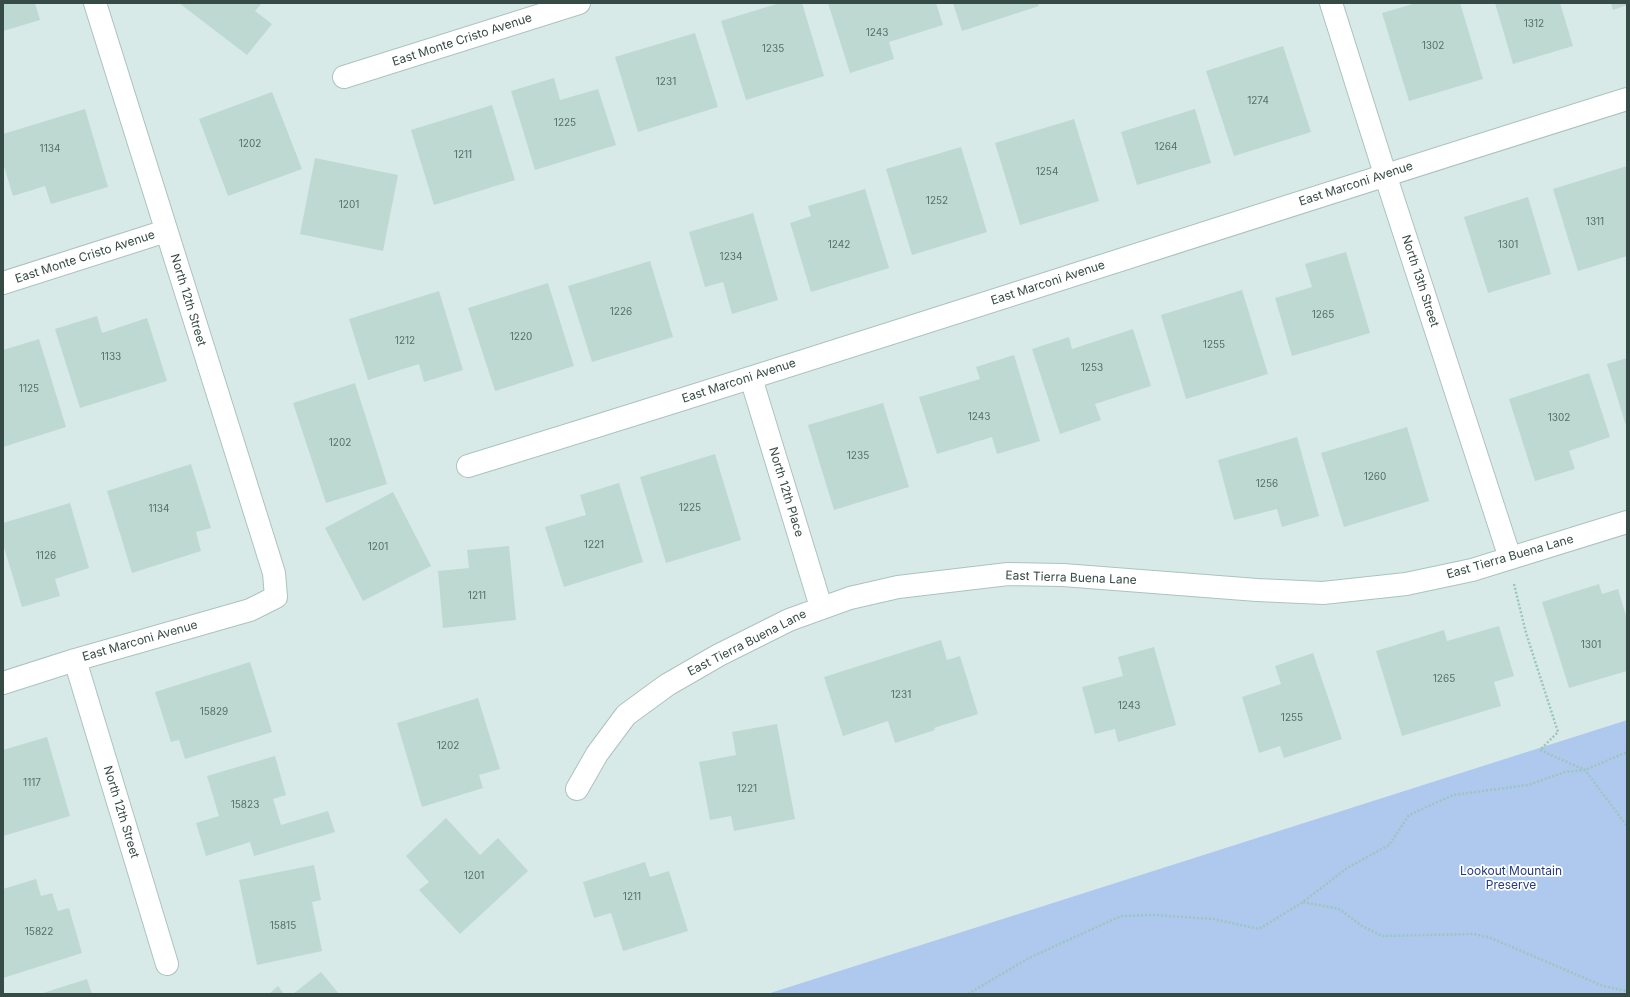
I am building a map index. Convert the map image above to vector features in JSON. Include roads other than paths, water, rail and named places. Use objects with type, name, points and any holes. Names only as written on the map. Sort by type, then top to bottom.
[{"type":"street","name":"North 12th Street","points":[[95,3],[274,573],[276,597]]},
{"type":"street","name":"East Monte Cristo Avenue","points":[[344,77],[579,3]]},
{"type":"street","name":"North 13th Street","points":[[1331,3],[1510,558]]},
{"type":"street","name":"East Marconi Avenue","points":[[468,466],[751,378],[1385,174],[1627,99]]},
{"type":"street","name":"East Monte Cristo Avenue","points":[[3,283],[166,231]]},
{"type":"street","name":"North 12th Place","points":[[751,378],[821,607]]},
{"type":"street","name":"East Tierra Buena Lane","points":[[577,789],[597,754],[626,715],[666,685],[719,655],[789,620],[821,607],[850,598],[898,587],[1008,574],[1063,575],[1257,590],[1323,593],[1406,584],[1472,570],[1627,522]]},
{"type":"street","name":"East Marconi Avenue","points":[[3,683],[75,660],[250,610],[276,597]]},
{"type":"street","name":"North 12th Street","points":[[75,660],[167,964]]},
{"type":"park label","name":"Lookout Mountain Preserve","points":[[1511,878]]}]
